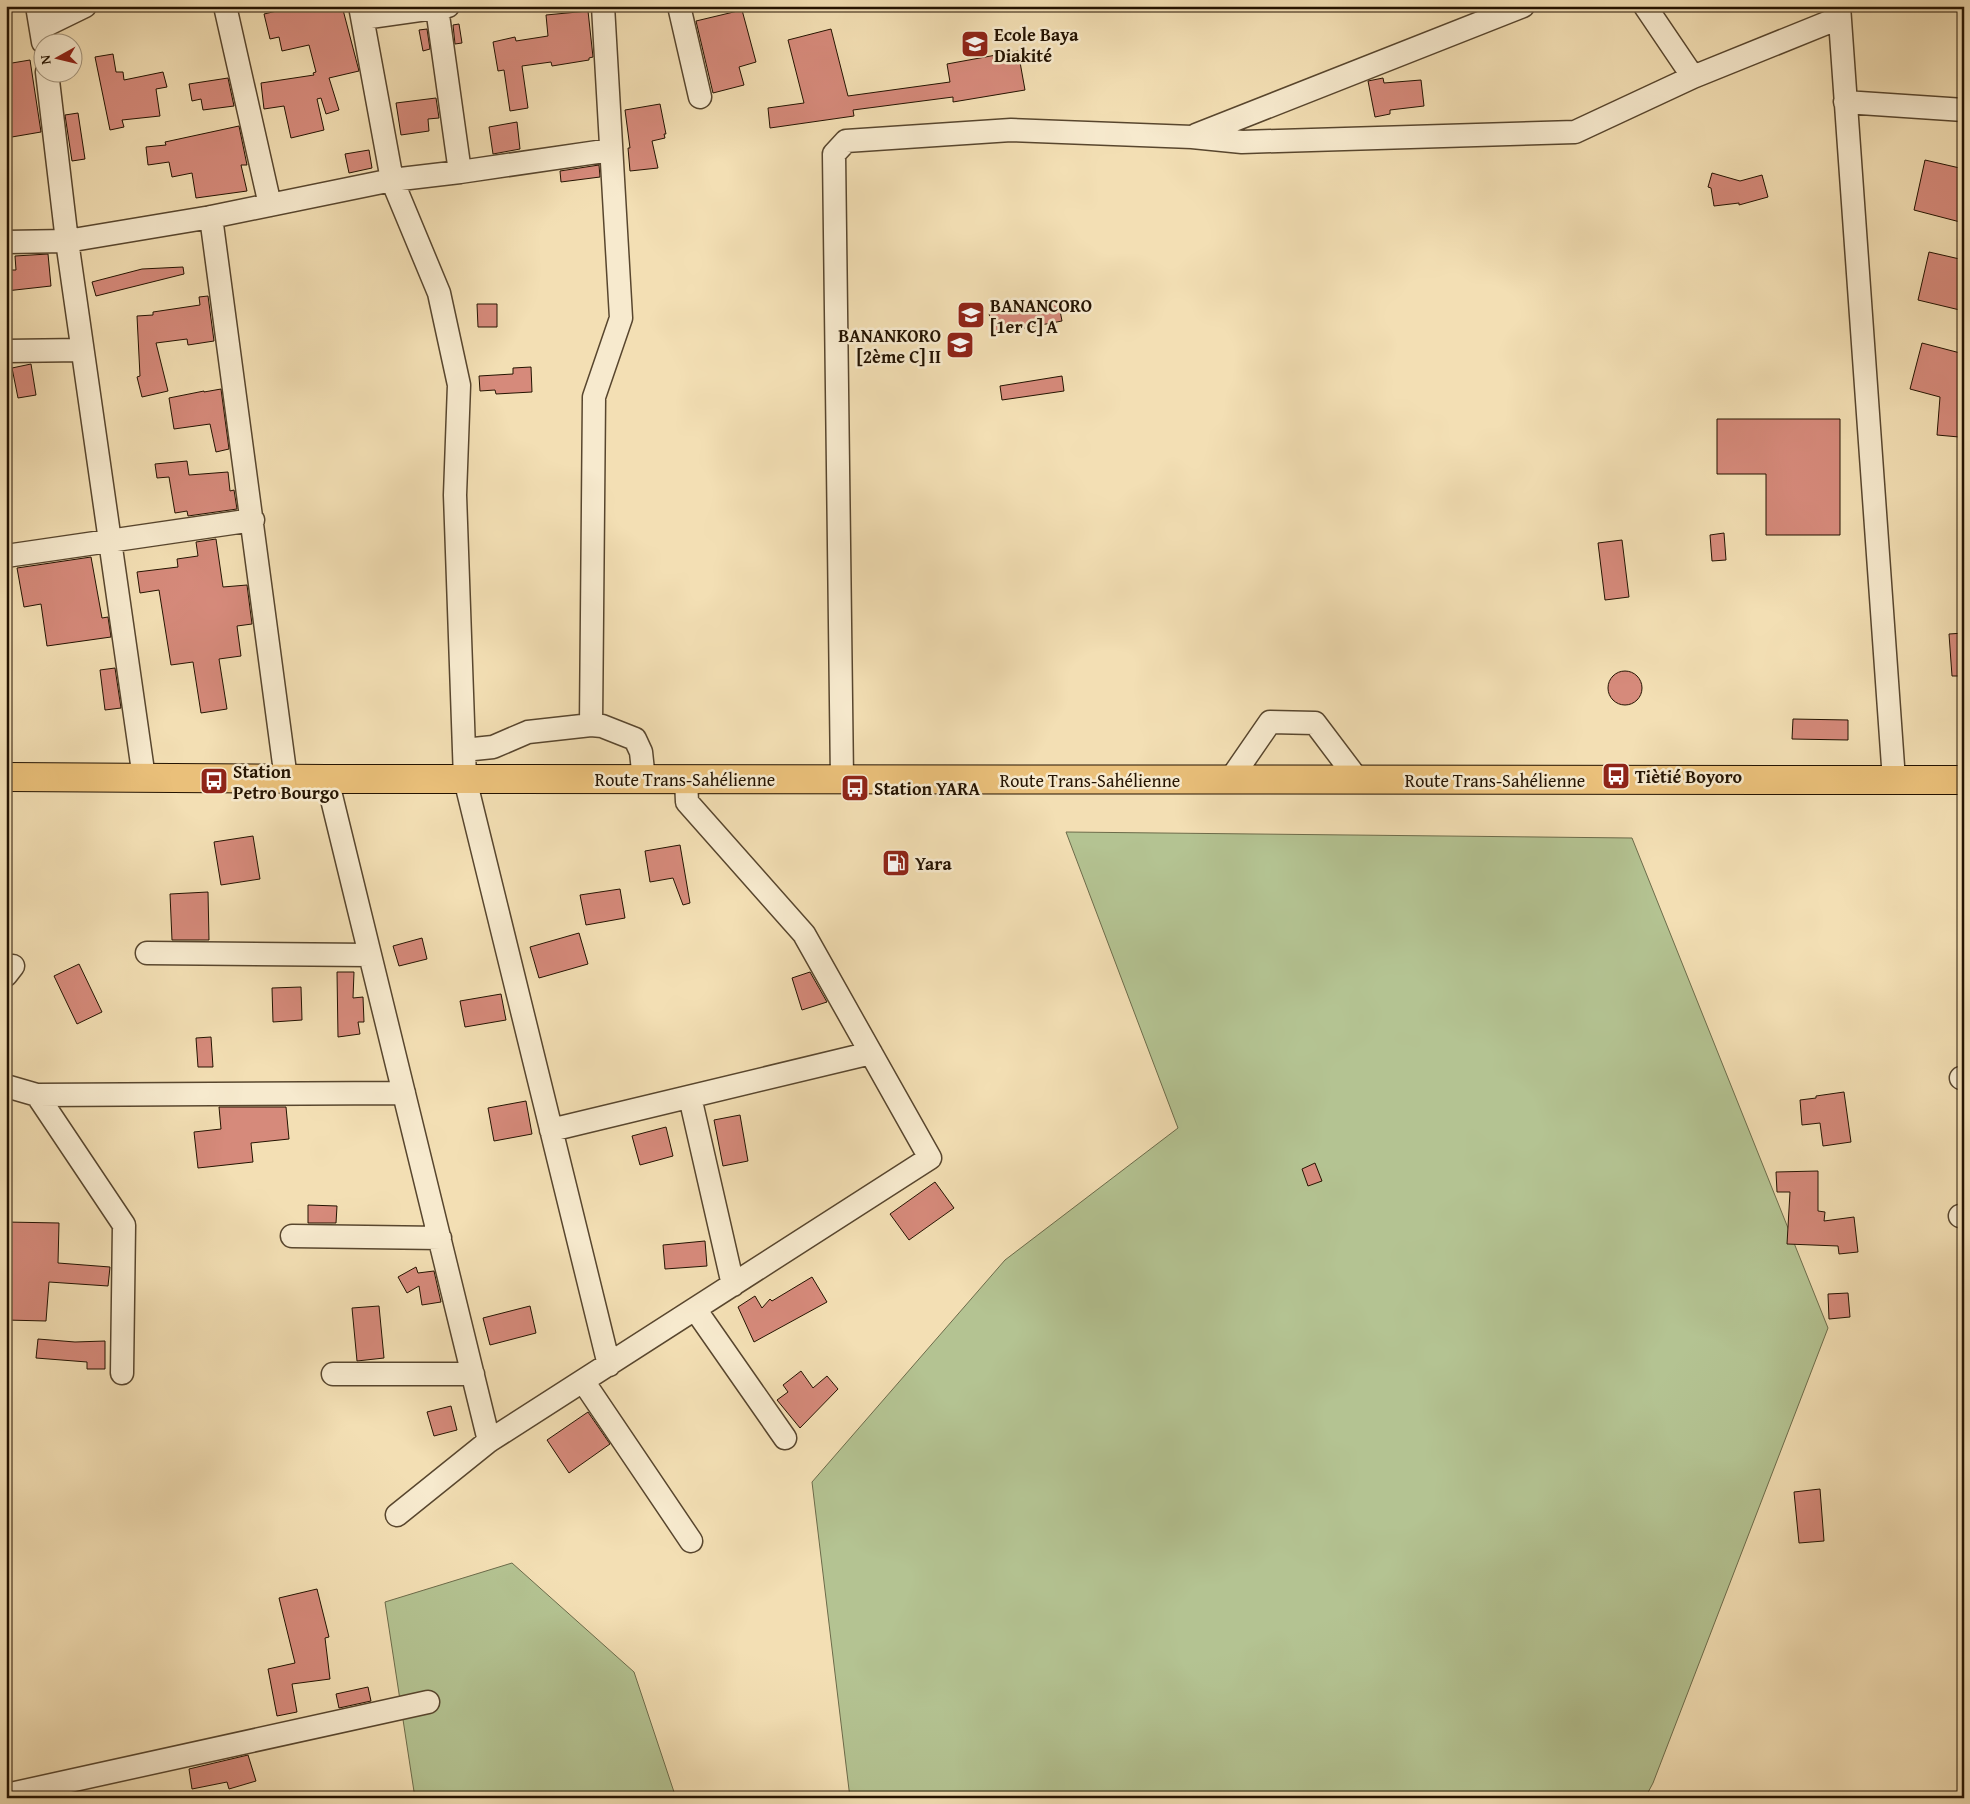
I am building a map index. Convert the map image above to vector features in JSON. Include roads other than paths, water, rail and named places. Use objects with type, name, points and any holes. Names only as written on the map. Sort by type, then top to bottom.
[{"type":"highway","name":"Route Trans-Sahélienne","points":[[6,777],[644,780],[1964,780]]},
{"type":"street","points":[[41,25],[85,6]]},
{"type":"street","points":[[225,6],[270,205]]},
{"type":"street","points":[[591,725],[594,397],[620,318],[603,6]]},
{"type":"street","points":[[679,6],[700,97]]},
{"type":"street","points":[[1192,137],[1523,6]]},
{"type":"street","points":[[1645,6],[1693,76]]},
{"type":"street","points":[[460,172],[443,7],[361,12],[392,180],[439,293],[460,385],[455,495],[465,779],[609,1365]]},
{"type":"street","points":[[842,779],[834,154],[846,141],[1010,130],[1192,137],[1242,142],[1575,132],[1693,76],[1839,12],[1894,780]]},
{"type":"street","points":[[48,82],[82,350],[144,778]]},
{"type":"street","points":[[1845,102],[1964,110]]},
{"type":"street","points":[[6,242],[67,241],[211,217],[392,180],[611,150]]},
{"type":"street","points":[[211,217],[253,520],[286,779]]},
{"type":"street","points":[[6,351],[82,350]]},
{"type":"street","points":[[6,556],[253,520]]},
{"type":"street","points":[[1230,780],[1270,722],[1315,723],[1358,780]]},
{"type":"street","points":[[464,750],[493,747],[528,732],[591,725],[602,726],[635,739],[641,752],[644,780]]},
{"type":"street","points":[[327,779],[490,1441]]},
{"type":"street","points":[[397,1515],[490,1441],[930,1158],[804,934],[687,802],[686,780]]},
{"type":"street","points":[[147,954],[370,954]]},
{"type":"street","points":[[551,1130],[871,1053]]},
{"type":"street","points":[[6,1086],[37,1095],[404,1093]]},
{"type":"street","points":[[37,1095],[124,1225],[122,1373]]},
{"type":"street","points":[[690,1096],[733,1285]]},
{"type":"street","points":[[292,1236],[440,1238]]},
{"type":"street","points":[[695,1309],[785,1438]]},
{"type":"street","points":[[334,1374],[473,1374]]},
{"type":"street","points":[[583,1381],[691,1541]]},
{"type":"street","points":[[6,1795],[428,1702]]},
{"type":"place","name":"Ecole Baya Diakité","points":[[975,44]]},
{"type":"place","name":"BANANCORO [1er C] A","points":[[971,315]]},
{"type":"place","name":"BANANKORO [2ème C] II","points":[[960,345]]},
{"type":"place","name":"Tiètié Boyoro","points":[[1616,776]]},
{"type":"place","name":"Station Petro Bourgo","points":[[214,781]]},
{"type":"place","name":"Station YARA","points":[[855,788]]},
{"type":"place","name":"Yara","points":[[896,863]]}]
